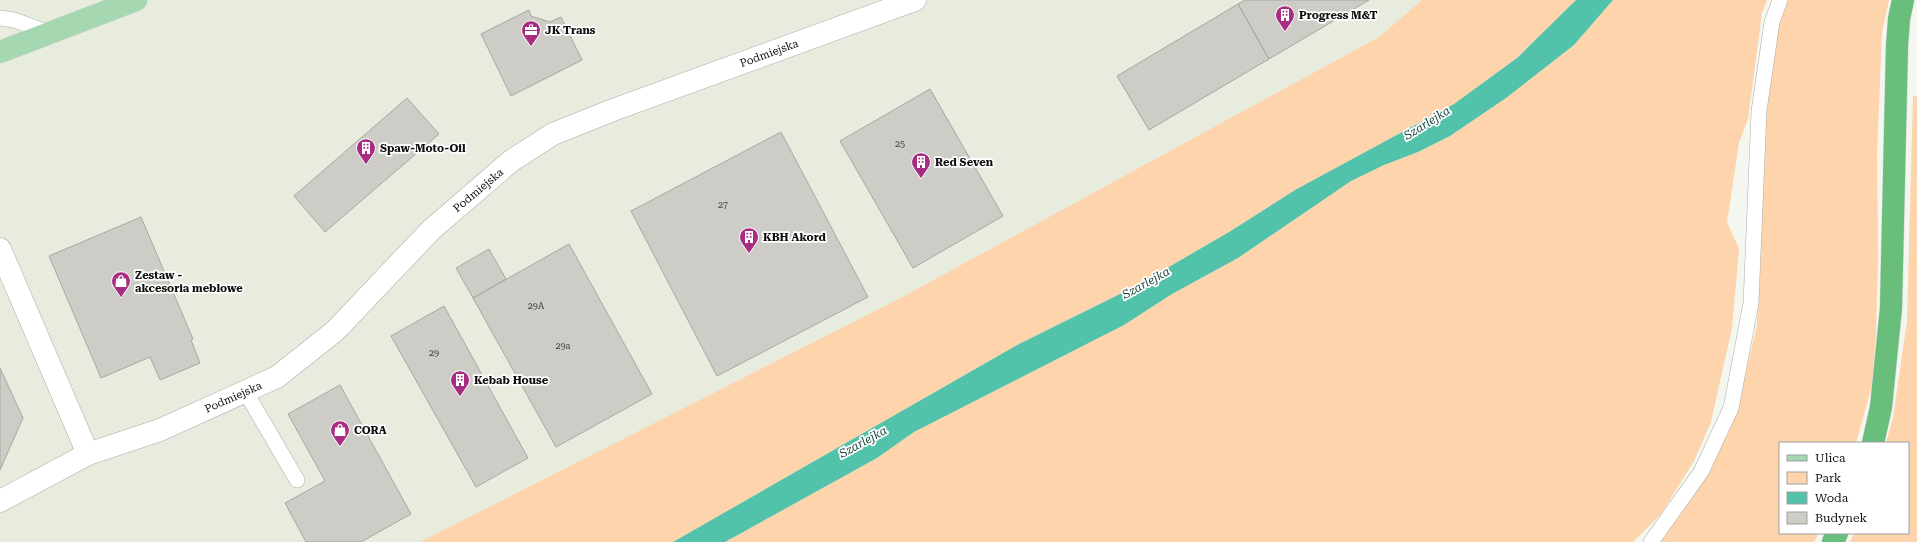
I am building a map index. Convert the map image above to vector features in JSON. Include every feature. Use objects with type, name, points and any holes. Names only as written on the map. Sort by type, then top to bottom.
[{"type":"highway","points":[[1873,442],[1881,407],[1891,308],[1897,46],[1899,19],[1903,0]]},
{"type":"main road","points":[[0,52],[136,0]]},
{"type":"street","name":"Podmiejska","points":[[0,501],[88,454],[160,430],[277,377],[335,331],[431,230],[511,162],[553,134],[613,110],[915,0]]},
{"type":"street","points":[[0,249],[88,454]]},
{"type":"lane","points":[[1651,542],[1701,472],[1731,408],[1751,303],[1759,111],[1772,22],[1780,0]]},
{"type":"lane","points":[[0,18],[14,20],[50,33]]},
{"type":"lane","points":[[245,391],[297,480]]},
{"type":"shaded area","points":[[0,0],[1422,0],[1379,37],[906,295],[420,542],[0,542]]},
{"type":"green space","points":[[1422,0],[1576,0],[1517,58],[1454,104],[1295,190],[1229,232],[1136,286],[1019,344],[673,542],[420,542],[906,295],[1379,37]]},
{"type":"green space","points":[[1613,0],[1767,0],[1762,13],[1748,119],[1739,143],[1727,222],[1739,249],[1732,328],[1711,422],[1694,461],[1661,514],[1633,542],[725,542],[877,458],[914,432],[1124,325],[1172,294],[1238,258],[1351,181],[1384,165],[1418,152],[1450,136],[1506,98],[1574,45]]},
{"type":"green space","points":[[1788,0],[1889,0],[1882,32],[1877,153],[1878,257],[1876,332],[1872,385],[1856,442],[1779,442],[1779,534],[1818,534],[1814,542],[1658,542],[1738,403],[1757,325],[1763,111],[1780,20]]},
{"type":"green space","points":[[1913,96],[1917,96],[1917,542],[1850,542],[1854,534],[1909,534],[1909,442],[1886,442],[1893,418],[1907,321]]},
{"type":"water","name":"Szarlejka","points":[[1576,0],[1613,0],[1574,45],[1506,98],[1450,136],[1418,152],[1384,165],[1351,181],[1238,258],[1172,294],[1124,325],[914,432],[877,458],[725,542],[673,542],[1019,344],[1136,286],[1229,232],[1295,190],[1454,104],[1517,58]]},
{"type":"building","name":"Progress M&T","points":[[1245,0],[1369,0],[1269,59],[1238,4]]},
{"type":"building","points":[[1238,4],[1269,59],[1149,130],[1117,76]]},
{"type":"building","name":"JK Trans","points":[[529,10],[531,16],[550,22],[561,17],[582,60],[511,96],[481,34]]},
{"type":"building","name":"Red Seven","points":[[930,89],[1003,216],[913,268],[840,141]]},
{"type":"building","name":"Spaw-Moto-Oil","points":[[407,98],[439,134],[325,232],[294,196]]},
{"type":"building","name":"KBH Akord","points":[[781,132],[868,297],[717,376],[631,211]]},
{"type":"building","name":"Zestaw - akcesoria meblowe","points":[[141,217],[193,339],[191,340],[200,363],[160,380],[150,357],[101,378],[49,256]]},
{"type":"building","points":[[569,244],[652,394],[556,447],[473,298]]},
{"type":"building","points":[[489,249],[506,279],[473,298],[456,268]]},
{"type":"building","name":"Kebab House","points":[[444,306],[528,458],[476,487],[391,336]]},
{"type":"building","points":[[0,368],[23,418],[0,470]]},
{"type":"building","name":"CORA","points":[[340,385],[411,514],[361,542],[306,542],[285,503],[325,481],[288,414]]},
{"type":"place","name":"Progress M&T","points":[[1285,32]]},
{"type":"place","name":"JK Trans","points":[[531,47]]},
{"type":"place","name":"Spaw-Moto-Oil","points":[[366,165]]},
{"type":"place","name":"Red Seven","points":[[921,179]]},
{"type":"place","name":"KBH Akord","points":[[749,254]]},
{"type":"place","name":"Zestaw - akcesoria meblowe","points":[[121,298]]},
{"type":"place","name":"Kebab House","points":[[460,397]]},
{"type":"place","name":"CORA","points":[[340,447]]}]
